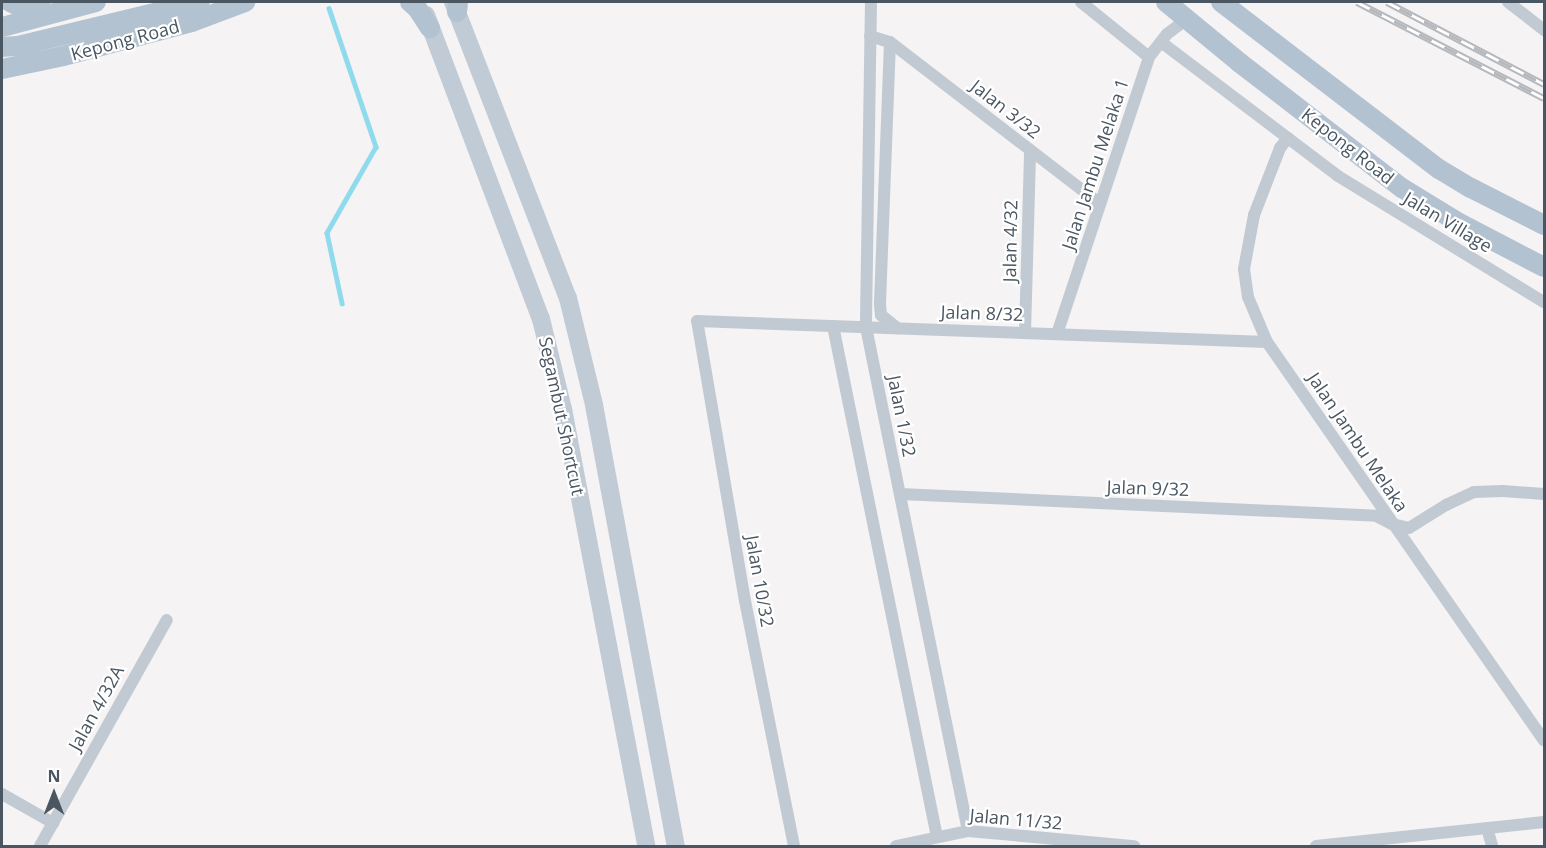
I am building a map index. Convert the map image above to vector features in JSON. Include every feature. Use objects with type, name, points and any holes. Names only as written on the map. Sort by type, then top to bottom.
[{"type":"main road","points":[[10,2],[29,11],[56,11]]},
{"type":"main road","points":[[2,27],[96,2]]},
{"type":"main road","points":[[2,46],[18,46],[200,2]]},
{"type":"main road","name":"Kepong Road","points":[[2,69],[63,56],[192,22],[245,2]]},
{"type":"main road","points":[[410,2],[417,8],[430,28]]},
{"type":"main road","name":"Segambut Shortcut","points":[[422,2],[541,320],[563,409],[646,846]]},
{"type":"main road","name":"Kepong Road","points":[[1166,2],[1402,188],[1461,224],[1545,267]]},
{"type":"main road","name":"Kepong Road","points":[[1221,2],[1439,169],[1471,188],[1545,225]]},
{"type":"main road","name":"Segambut Shortcut","points":[[456,5],[568,298],[594,405],[676,846]]},
{"type":"street","name":"Jalan 1/32","points":[[871,2],[866,327],[968,831]]},
{"type":"street","points":[[1081,2],[1149,57]]},
{"type":"street","points":[[1508,2],[1545,30]]},
{"type":"street","name":"Jalan Jambu Melaka 1","points":[[1057,334],[1149,57],[1161,42],[1187,19]]},
{"type":"street","points":[[870,36],[890,42],[880,304],[881,315],[897,328]]},
{"type":"street","name":"Jalan 3/32","points":[[890,42],[1100,204]]},
{"type":"street","name":"Jalan Village","points":[[1161,42],[1338,176],[1545,302]]},
{"type":"street","name":"Jalan Jambu Melaka","points":[[1288,138],[1280,148],[1254,215],[1244,269],[1248,297],[1267,342],[1545,740]]},
{"type":"street","name":"Jalan 4/32","points":[[1025,333],[1030,150]]},
{"type":"street","name":"Jalan 8/32","points":[[697,321],[1267,342]]},
{"type":"street","name":"Jalan 10/32","points":[[697,321],[745,601],[794,846]]},
{"type":"street","points":[[833,326],[937,837]]},
{"type":"street","points":[[1392,524],[1409,528],[1474,492],[1503,490],[1545,494]]},
{"type":"street","name":"Jalan 9/32","points":[[900,494],[1376,516],[1392,524]]},
{"type":"street","name":"Jalan 4/32A","points":[[40,846],[167,620]]},
{"type":"street","points":[[2,794],[53,823]]},
{"type":"street","points":[[1316,846],[1545,822]]},
{"type":"street","points":[[1487,828],[1492,846]]},
{"type":"street","name":"Jalan 11/32","points":[[896,846],[968,831],[1134,846]]},
{"type":"waterway","points":[[329,8],[376,147],[327,233],[342,303]]},
{"type":"railway","points":[[1357,2],[1544,98]]},
{"type":"railway","points":[[1387,2],[1544,84]]}]
